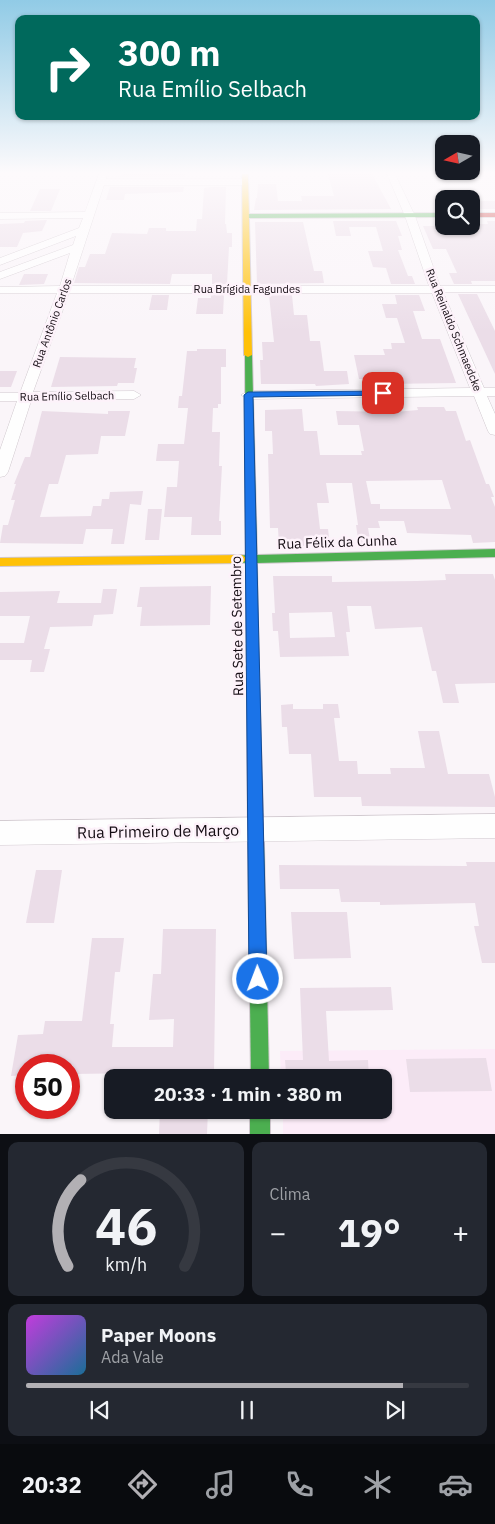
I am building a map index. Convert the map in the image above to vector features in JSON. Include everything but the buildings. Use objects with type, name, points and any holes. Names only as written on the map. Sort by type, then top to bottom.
[{"type":"main road","name":"Rua Sete de Setembro","points":[[246,227],[260,1069]]},
{"type":"main road","name":"Rua Félix da Cunha","points":[[0,562],[251,559],[495,553]]},
{"type":"main road","points":[[260,1119],[260,1134]]},
{"type":"street","name":"Rua Antônio Carlos","points":[[0,472],[64,291],[84,227]]},
{"type":"street","name":"Rua Reinaldo Schmaedcke","points":[[414,227],[436,289],[495,431]]},
{"type":"street","points":[[0,262],[83,230]]},
{"type":"street","points":[[0,276],[77,247]]},
{"type":"street","name":"Rua Brígida Fagundes","points":[[0,290],[495,289]]},
{"type":"street","points":[[248,395],[495,392]]},
{"type":"street","name":"Rua Emílio Selbach","points":[[0,397],[134,395]]},
{"type":"street","name":"Rua Primeiro de Março","points":[[0,833],[495,826]]},
{"type":"shaded area","points":[[495,1049],[495,1134],[283,1134],[283,1119],[392,1119],[392,1069],[281,1069],[280,1051]]},
{"type":"traffic: fast","points":[[248,355],[253,677]]},
{"type":"traffic: fast","points":[[242,559],[495,553]]},
{"type":"traffic: fast","points":[[256,846],[260,1069]]},
{"type":"traffic: fast","points":[[260,1119],[260,1134]]},
{"type":"traffic: slow","points":[[246,227],[248,355]]},
{"type":"traffic: slow","points":[[0,562],[242,559]]},
{"type":"traffic: jam","points":[[253,677],[256,846]]},
{"type":"route","points":[[258,979],[248,395],[383,393]]}]
